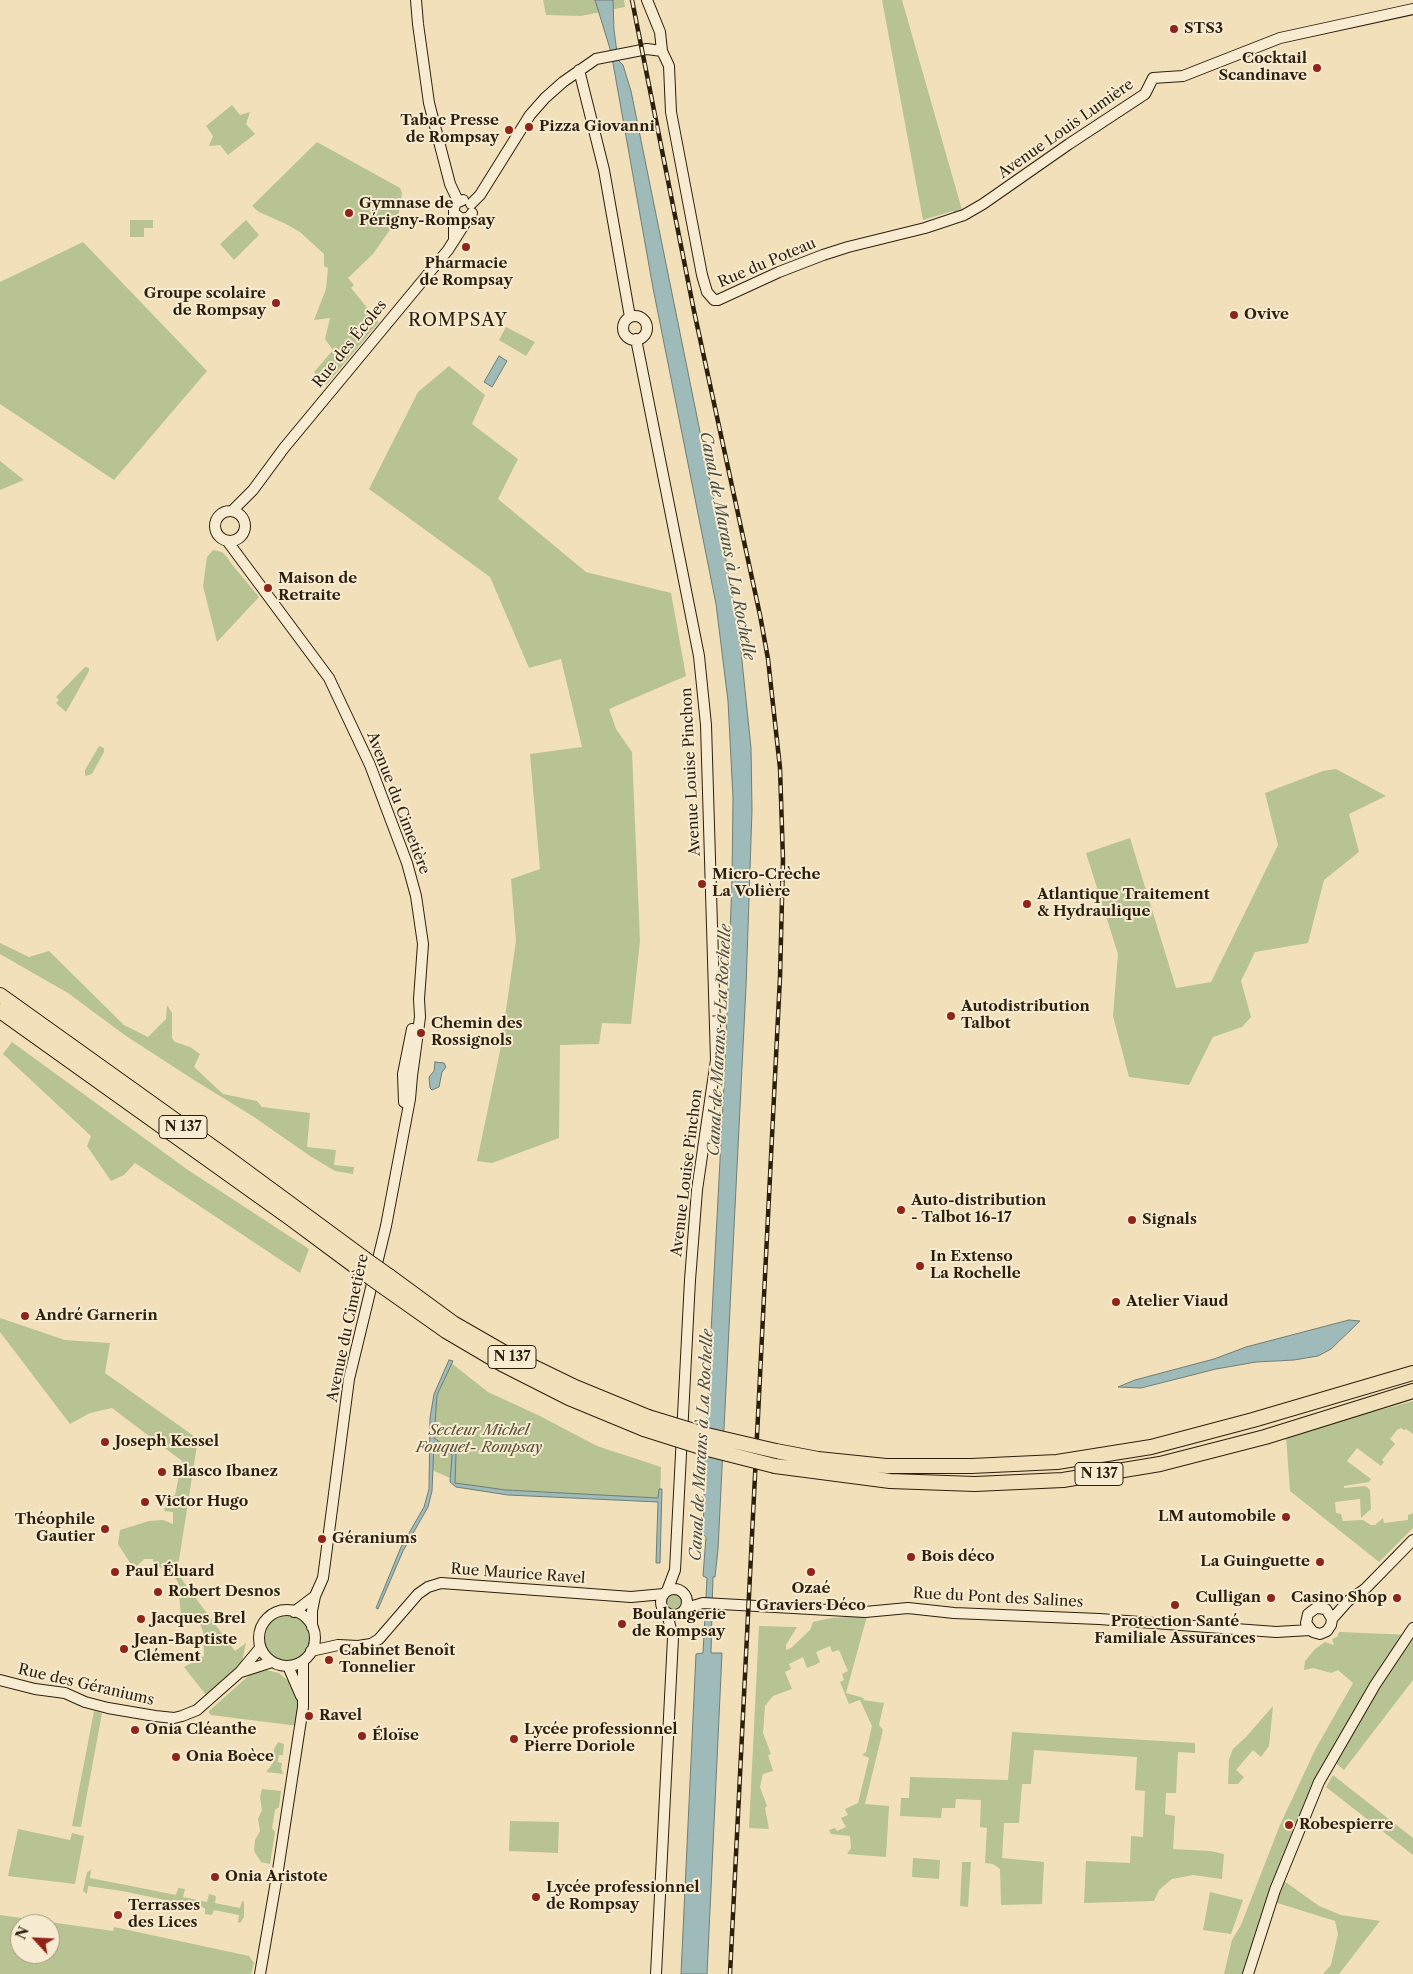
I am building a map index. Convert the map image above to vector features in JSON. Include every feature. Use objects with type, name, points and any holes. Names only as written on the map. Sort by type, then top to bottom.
[{"type":"highway","name":"N 137","points":[[0,995],[228,1158],[387,1282],[453,1324],[507,1354],[646,1423],[704,1448],[775,1466],[890,1482],[975,1484],[1063,1480],[1160,1464],[1265,1437],[1413,1391]]},
{"type":"highway","name":"N 137","points":[[0,1011],[283,1212],[363,1264]]},
{"type":"highway","name":"N 137","points":[[646,1423],[818,1459],[886,1466],[971,1466],[1057,1462],[1151,1447],[1253,1420],[1413,1373]]},
{"type":"street","points":[[416,0],[429,103],[450,184],[458,201]]},
{"type":"street","points":[[471,204],[480,196],[530,115],[563,82],[600,58],[647,49],[662,51],[660,32],[647,0]]},
{"type":"street","name":"Avenue Louis Lumière","points":[[964,215],[1145,94],[1153,78],[1183,76],[1280,38],[1413,9]]},
{"type":"street","name":"Rue du Poteau","points":[[662,51],[669,66],[670,112],[700,269],[707,292],[714,300],[724,298],[779,272],[823,255],[925,228],[964,215]]},
{"type":"street","points":[[579,70],[604,170],[630,317]]},
{"type":"street","points":[[563,82],[582,87]]},
{"type":"street","points":[[454,213],[462,219],[469,217],[473,211],[471,204],[465,200],[458,201]]},
{"type":"street","points":[[454,242],[454,208],[458,201]]},
{"type":"street","name":"Rue des Écoles","points":[[232,511],[253,490],[284,448],[454,242],[469,217]]},
{"type":"street","points":[[630,317],[642,318],[646,325],[643,336],[636,339],[629,338],[623,330],[624,322],[630,317]]},
{"type":"street","name":"Avenue Louise Pinchon","points":[[636,339],[699,656],[706,734],[716,1060],[697,1199],[690,1280],[675,1570]]},
{"type":"street","name":"Rue des Écoles","points":[[244,520],[253,490]]},
{"type":"street","points":[[237,512],[244,520],[245,531],[234,542],[228,542],[216,534],[215,523],[222,513],[237,512]]},
{"type":"street","points":[[242,536],[242,562]]},
{"type":"street","name":"Avenue du Cimetière","points":[[228,542],[329,678],[370,765],[407,863],[416,896],[423,944],[419,999],[420,1017],[410,1099],[386,1226],[349,1379],[326,1566],[322,1585],[315,1596],[312,1611],[313,1632]]},
{"type":"street","name":"Rue du Pont des Salines","points":[[1348,1601],[1326,1609],[1312,1609],[1308,1614],[1308,1625],[1316,1633],[1324,1632],[1330,1628],[1332,1619],[1348,1601],[1365,1589],[1413,1540]]},
{"type":"street","points":[[665,1610],[680,1614],[687,1604],[675,1570]]},
{"type":"street","points":[[656,1974],[673,1638],[665,1610],[661,1603],[675,1570]]},
{"type":"street","name":"Rue Maurice Ravel","points":[[312,1651],[338,1645],[358,1646],[371,1644],[379,1639],[418,1594],[428,1587],[441,1583],[631,1597],[665,1593]]},
{"type":"street","points":[[665,1593],[671,1590],[682,1593]]},
{"type":"street","name":"Rue du Pont des Salines","points":[[682,1593],[703,1603],[865,1612],[908,1608],[954,1613],[1100,1619],[1276,1632],[1308,1625]]},
{"type":"street","points":[[294,1612],[315,1596]]},
{"type":"street","name":"Rue Maurice Ravel","points":[[631,1597],[665,1610]]},
{"type":"street","name":"Rue du Pont des Salines","points":[[686,1608],[703,1603]]},
{"type":"street","points":[[1326,1609],[1332,1619]]},
{"type":"street","points":[[279,1612],[294,1612],[308,1620],[313,1632],[312,1651],[303,1661],[288,1666],[272,1662],[260,1648],[260,1629],[265,1621],[279,1612]]},
{"type":"street","points":[[1248,1974],[1275,1890],[1320,1782],[1375,1684],[1413,1628]]},
{"type":"street","name":"Rue Maurice Ravel","points":[[313,1632],[338,1645]]},
{"type":"street","name":"Rue des Géraniums","points":[[0,1680],[35,1689],[65,1693],[85,1702],[108,1708],[174,1718],[197,1710],[240,1672],[260,1648]]},
{"type":"street","points":[[260,1974],[277,1878],[303,1707],[303,1661]]},
{"type":"street","name":"Rue des Géraniums","points":[[240,1672],[272,1662]]},
{"type":"street","points":[[288,1666],[299,1689],[303,1707]]},
{"type":"green space","points":[[543,0],[624,0],[625,7],[581,16],[546,15]]},
{"type":"green space","points":[[882,0],[902,0],[962,210],[954,214],[953,211],[923,220]]},
{"type":"green space","points":[[232,105],[240,115],[250,112],[246,124],[255,134],[228,155],[220,145],[209,146],[213,136],[206,126]]},
{"type":"green space","points":[[317,142],[400,188],[402,193],[398,217],[410,219],[416,224],[413,230],[403,222],[399,230],[392,227],[373,254],[348,278],[354,285],[351,288],[379,322],[326,385],[314,372],[333,350],[325,339],[330,318],[314,320],[326,289],[328,268],[324,266],[324,254],[300,232],[259,212],[252,206]]},
{"type":"green space","points":[[130,220],[153,220],[153,228],[144,228],[144,237],[130,237]]},
{"type":"green space","points":[[246,220],[259,235],[234,260],[220,244]]},
{"type":"green space","points":[[83,242],[207,371],[114,480],[0,404],[0,282]]},
{"type":"green space","points":[[506,327],[535,342],[526,356],[499,340]]},
{"type":"green space","points":[[449,366],[485,395],[472,424],[518,459],[498,499],[586,572],[671,593],[686,676],[609,709],[616,729],[632,752],[640,941],[631,1024],[602,1023],[599,1044],[560,1045],[559,1138],[492,1163],[477,1161],[500,1051],[516,941],[511,879],[540,869],[530,754],[582,747],[561,659],[529,668],[490,577],[369,489],[418,392]]},
{"type":"green space","points":[[0,461],[24,480],[0,490]]},
{"type":"green space","points":[[213,550],[222,552],[227,557],[259,597],[217,642],[203,586],[207,557]]},
{"type":"green space","points":[[85,667],[89,668],[89,671],[66,712],[56,703],[59,700],[56,697]]},
{"type":"green space","points":[[99,746],[104,748],[104,752],[92,774],[86,776],[85,770]]},
{"type":"green space","points":[[1336,769],[1386,796],[1349,814],[1359,852],[1324,880],[1308,943],[1255,952],[1241,981],[1251,1017],[1242,1027],[1213,1037],[1189,1085],[1129,1077],[1113,1016],[1118,954],[1086,853],[1130,838],[1176,988],[1211,982],[1278,845],[1265,793],[1323,771]]},
{"type":"green space","points":[[0,943],[29,957],[49,951],[124,1025],[148,1037],[166,1019],[167,1005],[172,1013],[172,1038],[175,1042],[190,1047],[200,1054],[194,1067],[223,1094],[257,1101],[262,1107],[310,1113],[307,1147],[336,1150],[334,1165],[354,1167],[353,1174],[335,1171],[310,1156],[254,1117],[126,1036],[68,993],[0,954]]},
{"type":"green space","points":[[12,1042],[188,1170],[309,1249],[300,1273],[135,1163],[124,1175],[111,1181],[87,1146],[91,1136],[3,1054]]},
{"type":"green space","points":[[0,1318],[65,1340],[110,1343],[105,1373],[198,1439],[177,1573],[235,1651],[246,1643],[241,1666],[206,1695],[184,1667],[204,1656],[203,1631],[196,1615],[181,1617],[178,1582],[170,1571],[154,1565],[153,1559],[144,1559],[134,1569],[118,1544],[120,1530],[149,1521],[163,1520],[173,1524],[173,1512],[164,1511],[167,1498],[175,1495],[182,1461],[112,1408],[90,1413],[70,1424],[0,1332]]},
{"type":"green space","name":"Secteur Michel Fouquet- Rompsay","points":[[450,1362],[488,1392],[540,1416],[597,1446],[661,1467],[660,1500],[506,1492],[456,1485],[452,1479],[432,1470],[431,1449],[436,1395]]},
{"type":"green space","points":[[1413,1401],[1413,1434],[1406,1429],[1401,1428],[1397,1430],[1390,1439],[1395,1444],[1382,1460],[1384,1462],[1381,1466],[1357,1448],[1347,1461],[1371,1479],[1369,1482],[1344,1486],[1344,1488],[1367,1487],[1370,1490],[1371,1509],[1361,1518],[1360,1499],[1335,1502],[1336,1513],[1341,1514],[1343,1521],[1363,1520],[1371,1525],[1375,1525],[1383,1518],[1384,1523],[1408,1520],[1408,1515],[1413,1513],[1413,1528],[1379,1562],[1290,1491],[1286,1436]]},
{"type":"green space","points":[[674,1592],[681,1595],[684,1602],[681,1609],[674,1612],[667,1609],[664,1602],[667,1595]]},
{"type":"green space","points":[[287,1616],[300,1620],[306,1626],[310,1639],[306,1652],[300,1658],[287,1662],[274,1658],[268,1652],[264,1639],[268,1626],[274,1620]]},
{"type":"green space","points":[[867,1616],[846,1693],[864,1698],[863,1700],[884,1703],[879,1725],[883,1730],[865,1804],[889,1806],[886,1857],[847,1854],[851,1848],[850,1836],[831,1834],[829,1830],[835,1828],[837,1831],[846,1827],[841,1818],[848,1815],[845,1809],[858,1803],[869,1758],[862,1755],[866,1752],[872,1726],[860,1700],[849,1704],[840,1682],[844,1680],[842,1674],[848,1671],[839,1650],[832,1652],[830,1646],[816,1652],[820,1662],[815,1665],[807,1668],[803,1657],[789,1664],[791,1669],[785,1672],[792,1689],[773,1696],[765,1706],[763,1733],[771,1754],[768,1755],[773,1771],[763,1774],[760,1787],[767,1806],[765,1808],[769,1829],[749,1828],[759,1626],[797,1627],[786,1645],[786,1650],[791,1648],[810,1630],[813,1622],[831,1618]]},
{"type":"green space","points":[[1339,1632],[1413,1635],[1413,1680],[1344,1770],[1332,1760],[1280,1878],[1319,1906],[1341,1915],[1380,1921],[1339,1974],[1323,1974],[1331,1965],[1338,1934],[1335,1921],[1271,1901],[1248,1974],[1224,1974],[1232,1940],[1241,1925],[1280,1825],[1315,1750],[1353,1683],[1338,1670],[1331,1673],[1313,1668],[1304,1670],[1305,1661],[1315,1649],[1325,1642],[1334,1645],[1332,1639],[1337,1637]]},
{"type":"green space","points":[[266,1670],[279,1673],[293,1685],[301,1706],[298,1726],[211,1715],[209,1713],[254,1671]]},
{"type":"green space","points":[[1273,1706],[1269,1746],[1261,1757],[1253,1750],[1236,1770],[1244,1777],[1238,1784],[1228,1784],[1229,1759],[1233,1749]]},
{"type":"green space","points":[[94,1711],[102,1713],[81,1827],[72,1826]]},
{"type":"green space","points":[[1012,1732],[1195,1743],[1195,1753],[1178,1752],[1176,1793],[1166,1793],[1165,1814],[1175,1816],[1173,1849],[1210,1851],[1224,1854],[1222,1879],[1193,1875],[1172,1879],[1159,1890],[1154,1901],[1084,1903],[1086,1861],[1130,1863],[1131,1836],[1143,1837],[1145,1791],[1135,1790],[1137,1757],[1034,1750],[1031,1784],[1022,1784],[1019,1823],[1004,1823],[1002,1858],[1044,1862],[1042,1904],[1001,1905],[1000,1869],[993,1864],[985,1863],[987,1828],[980,1827],[981,1800],[956,1799],[955,1808],[942,1808],[941,1818],[900,1816],[901,1798],[909,1798],[910,1777],[1008,1780]]},
{"type":"green space","points":[[278,1742],[284,1744],[283,1755],[279,1755],[278,1762],[282,1763],[283,1774],[266,1772],[273,1763],[274,1749]]},
{"type":"green space","points":[[1333,1775],[1413,1838],[1413,1855],[1326,1787]]},
{"type":"green space","points":[[262,1789],[281,1791],[279,1807],[275,1810],[272,1828],[275,1832],[270,1864],[261,1862],[254,1851],[255,1840],[260,1831],[258,1819],[262,1810],[260,1797]]},
{"type":"green space","points":[[510,1821],[559,1822],[558,1853],[509,1851]]},
{"type":"green space","points":[[18,1829],[70,1840],[72,1833],[84,1836],[75,1884],[8,1876]]},
{"type":"green space","points":[[913,1858],[940,1860],[939,1879],[912,1877]]},
{"type":"green space","points":[[962,1862],[971,1862],[968,1907],[960,1906]]},
{"type":"green space","points":[[91,1870],[90,1878],[176,1895],[178,1888],[185,1889],[183,1897],[207,1902],[209,1894],[216,1896],[215,1903],[240,1908],[242,1901],[244,1902],[244,1917],[240,1923],[238,1922],[239,1915],[214,1910],[212,1915],[205,1914],[205,1908],[182,1903],[181,1909],[174,1907],[175,1902],[88,1886],[87,1894],[83,1891],[87,1872]]},
{"type":"green space","points":[[1210,1892],[1243,1900],[1231,1934],[1203,1930]]},
{"type":"green space","points":[[0,1915],[10,1916],[10,1964],[60,1964],[60,1923],[113,1931],[114,1927],[249,1956],[254,1963],[251,1974],[0,1974]]},
{"type":"water","points":[[595,0],[613,0],[618,60],[623,65],[631,91],[727,565],[739,632],[751,748],[752,810],[746,987],[718,1549],[715,1577],[713,1577],[711,1653],[722,1653],[707,1974],[681,1974],[696,1654],[703,1653],[707,1578],[703,1576],[706,1537],[703,1534],[705,1447],[725,1065],[732,880],[733,798],[728,701],[716,604],[653,288],[611,52]]},
{"type":"water","points":[[499,356],[507,361],[492,387],[484,382]]},
{"type":"water","points":[[435,1062],[444,1063],[446,1067],[442,1072],[439,1087],[432,1090],[429,1077],[434,1071]]},
{"type":"water","points":[[1349,1320],[1360,1321],[1331,1349],[1318,1356],[1294,1360],[1256,1362],[1216,1369],[1141,1388],[1118,1387],[1135,1380],[1214,1359],[1246,1347]]},
{"type":"water","points":[[449,1360],[453,1361],[437,1395],[434,1438],[456,1454],[455,1483],[506,1490],[658,1498],[659,1489],[662,1489],[660,1563],[656,1563],[658,1502],[508,1495],[456,1487],[450,1482],[452,1455],[434,1442],[432,1491],[428,1507],[403,1551],[378,1609],[376,1608],[401,1547],[424,1507],[429,1489],[430,1418],[434,1394]]},
{"type":"railway","points":[[632,0],[694,311],[760,615],[768,659],[780,768],[783,860],[780,977],[730,1974]]},
{"type":"place","name":"STS3","points":[[1174,29]]},
{"type":"place","name":"Cocktail Scandinave","points":[[1317,68]]},
{"type":"place","name":"Pizza Giovanni","points":[[529,127]]},
{"type":"place","name":"Tabac Presse de Rompsay","points":[[509,130]]},
{"type":"place","name":"Gymnase de Périgny-Rompsay","points":[[349,213]]},
{"type":"place","name":"Pharmacie de Rompsay","points":[[466,247]]},
{"type":"place","name":"Groupe scolaire de Rompsay","points":[[276,303]]},
{"type":"place","name":"Ovive","points":[[1234,315]]},
{"type":"place","name":"Maison de Retraite","points":[[268,588]]},
{"type":"place","name":"Micro-Crèche La Volière","points":[[702,884]]},
{"type":"place","name":"Atlantique Traitement & Hydraulique","points":[[1027,904]]},
{"type":"place","name":"Autodistribution Talbot","points":[[951,1016]]},
{"type":"place","name":"Chemin des Rossignols","points":[[421,1033]]},
{"type":"place","name":"Auto-distribution - Talbot 16-17","points":[[901,1210]]},
{"type":"place","name":"Signals","points":[[1132,1220]]},
{"type":"place","name":"In Extenso La Rochelle","points":[[920,1266]]},
{"type":"place","name":"Atelier Viaud","points":[[1116,1302]]},
{"type":"place","name":"André Garnerin","points":[[25,1316]]},
{"type":"place","name":"Joseph Kessel","points":[[105,1442]]},
{"type":"place","name":"Blasco Ibanez","points":[[162,1472]]},
{"type":"place","name":"Victor Hugo","points":[[145,1502]]},
{"type":"place","name":"LM automobile","points":[[1286,1517]]},
{"type":"place","name":"Théophile Gautier","points":[[105,1529]]},
{"type":"place","name":"Géraniums","points":[[322,1539]]},
{"type":"place","name":"Bois déco","points":[[911,1557]]},
{"type":"place","name":"La Guinguette","points":[[1320,1562]]},
{"type":"place","name":"Paul Éluard","points":[[115,1572]]},
{"type":"place","name":"Ozaé Graviers Déco","points":[[811,1572]]},
{"type":"place","name":"Robert Desnos","points":[[158,1592]]},
{"type":"place","name":"Culligan","points":[[1271,1598]]},
{"type":"place","name":"Casino Shop","points":[[1397,1598]]},
{"type":"place","name":"Protection Santé Familiale Assurances","points":[[1175,1605]]},
{"type":"place","name":"Jacques Brel","points":[[141,1619]]},
{"type":"place","name":"Boulangerie de Rompsay","points":[[622,1624]]},
{"type":"place","name":"Jean-Baptiste Clément","points":[[124,1649]]},
{"type":"place","name":"Cabinet Benoît Tonnelier","points":[[329,1660]]},
{"type":"place","name":"Ravel","points":[[309,1716]]},
{"type":"place","name":"Onia Cléanthe","points":[[135,1730]]},
{"type":"place","name":"Éloïse","points":[[362,1736]]},
{"type":"place","name":"Lycée professionnel Pierre Doriole","points":[[514,1739]]},
{"type":"place","name":"Onia Boèce","points":[[176,1757]]},
{"type":"place","name":"Robespierre","points":[[1289,1825]]},
{"type":"place","name":"Onia Aristote","points":[[215,1877]]},
{"type":"place","name":"Lycée professionnel de Rompsay","points":[[536,1897]]},
{"type":"place","name":"Terrasses des Lices","points":[[118,1915]]},
{"type":"district","name":"ROMPSAY","points":[[458,321]]},
{"type":"water label","name":"Canal de Marans à La Rochelle","points":[[727,546]]},
{"type":"water label","name":"Canal de Marans à La Rochelle","points":[[720,1040]]},
{"type":"water label","name":"Canal de Marans à La Rochelle","points":[[702,1445]]}]
